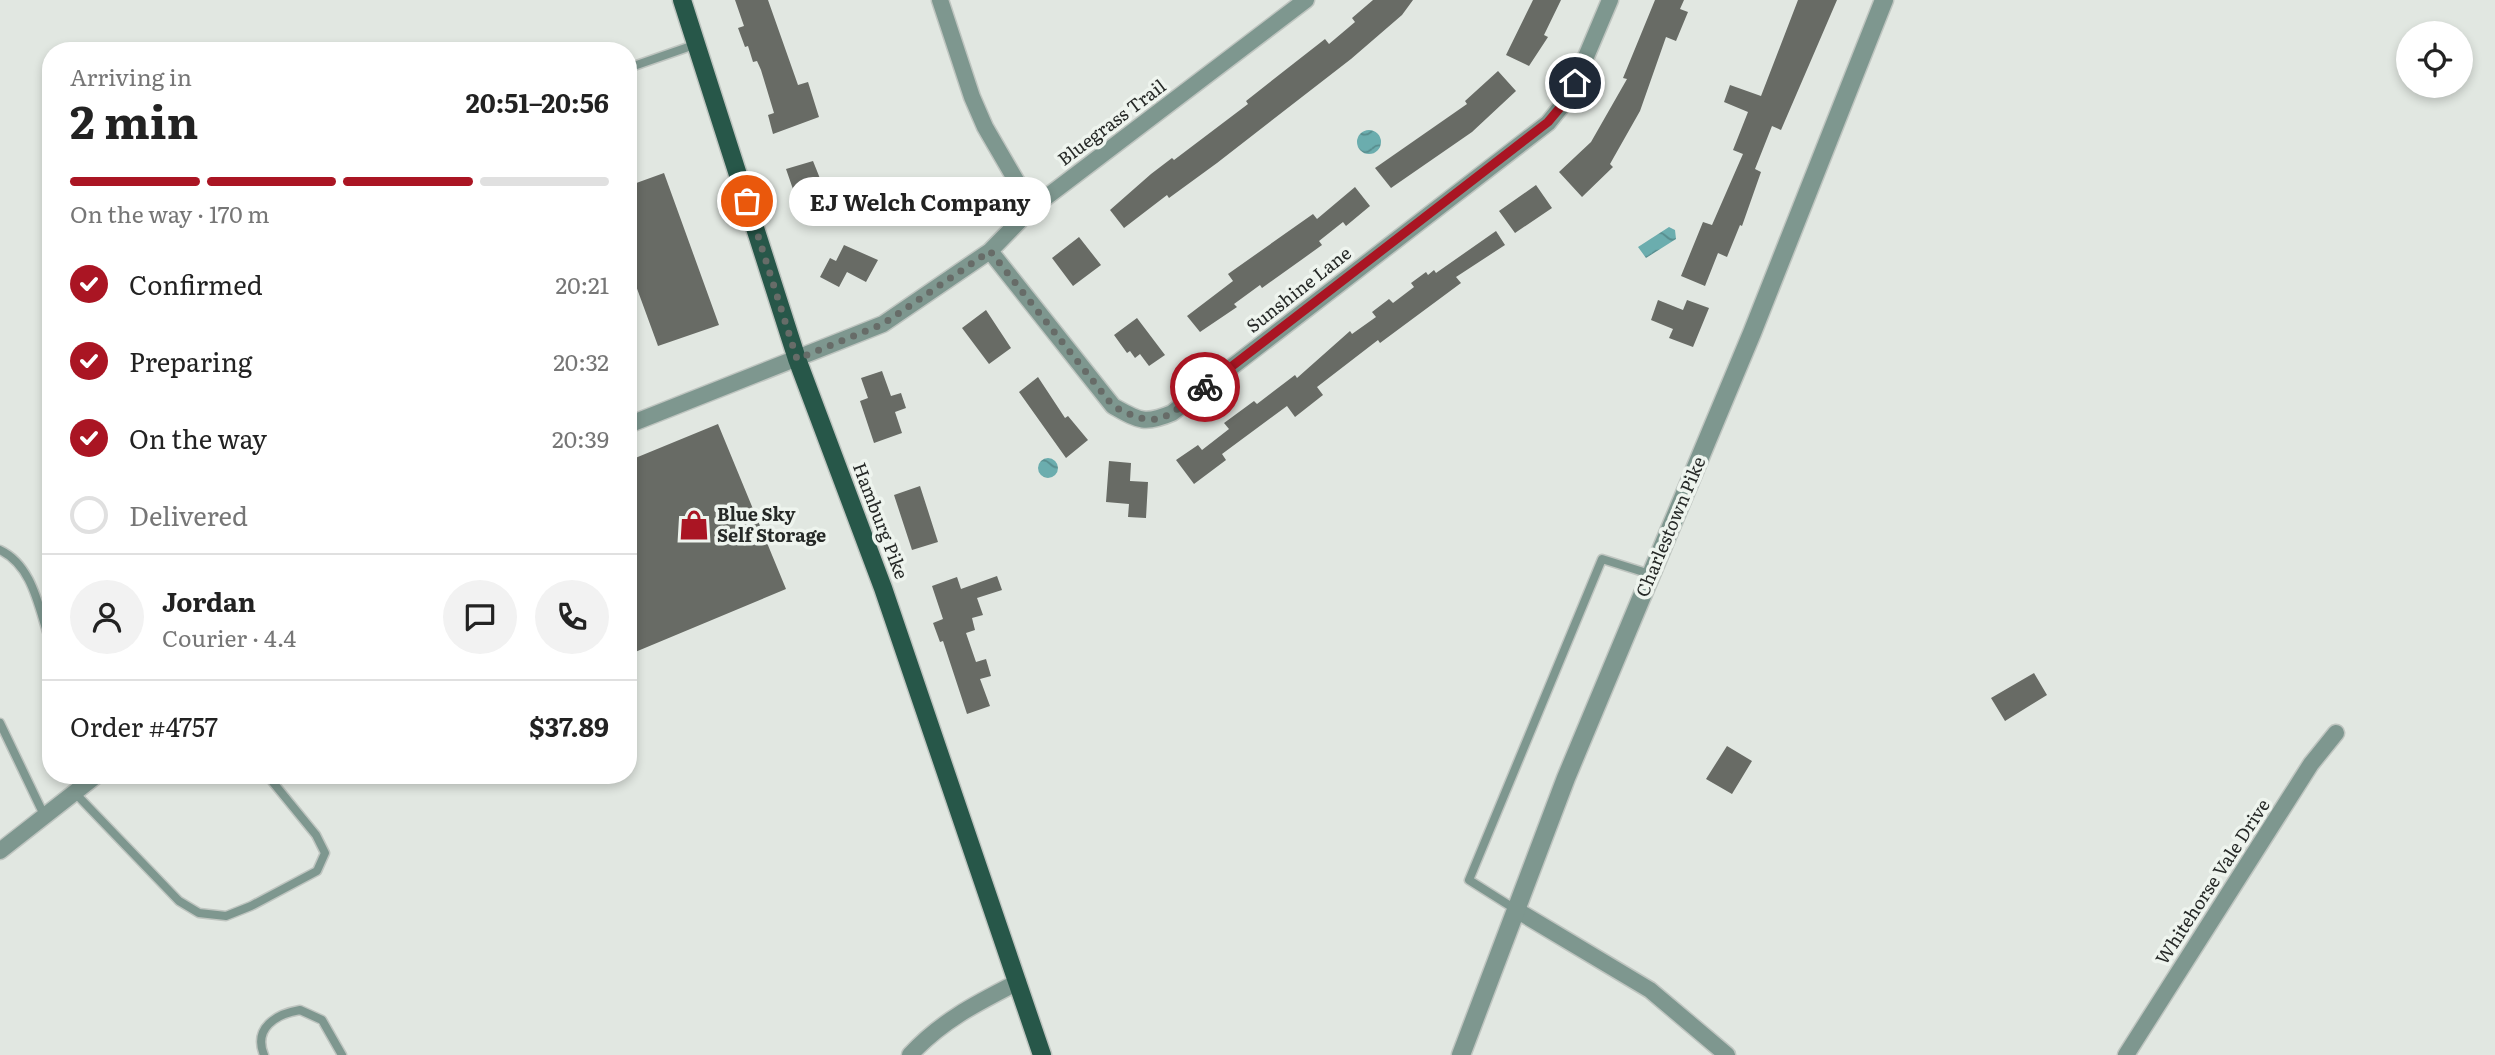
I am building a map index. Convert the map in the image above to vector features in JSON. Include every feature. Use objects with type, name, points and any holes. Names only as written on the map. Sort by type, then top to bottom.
[{"type":"main road","name":"Hamburg Pike","points":[[682,0],[797,359],[883,588],[1042,1055]]},
{"type":"street","points":[[940,0],[985,127],[1032,208]]},
{"type":"street","name":"Bluegrass Trail","points":[[637,421],[883,324],[990,251],[1032,208],[1306,0]]},
{"type":"street","name":"Sunshine Lane","points":[[990,251],[1113,406],[1136,419],[1151,422],[1172,413],[1548,122],[1569,97],[1610,0]]},
{"type":"street","name":"Charlestown Pike","points":[[1461,1055],[1518,911],[1566,778],[1752,333],[1884,0]]},
{"type":"street","name":"Whitehorse Vale Drive","points":[[2126,1055],[2311,764],[2336,733]]},
{"type":"street","points":[[0,851],[86,784]]},
{"type":"street","points":[[1518,911],[1650,990],[1727,1055]]},
{"type":"street","points":[[910,1055],[931,1032],[965,1009],[1018,982]]},
{"type":"lane","points":[[637,65],[697,44]]},
{"type":"lane","points":[[0,551],[13,557],[24,568],[42,619]]},
{"type":"lane","points":[[1518,911],[1469,880],[1602,559],[1650,574]]},
{"type":"lane","points":[[0,723],[45,817]]},
{"type":"lane","points":[[75,793],[179,901],[199,913],[226,916],[251,906],[317,871],[325,853],[316,835],[274,784]]},
{"type":"lane","points":[[264,1055],[261,1038],[264,1028],[274,1018],[300,1010],[321,1020],[342,1055]]},
{"type":"water","points":[[1369,130],[1380,137],[1381,142],[1374,153],[1369,154],[1358,147],[1357,142],[1364,131]]},
{"type":"water","points":[[1669,227],[1675,230],[1676,239],[1646,258],[1638,247]]},
{"type":"water","points":[[1048,458],[1055,461],[1058,468],[1055,475],[1048,478],[1041,475],[1038,468],[1041,461]]},
{"type":"building","points":[[735,0],[768,0],[798,85],[808,82],[819,117],[773,134],[768,115],[774,113],[761,70],[757,61],[753,62],[738,28],[744,26]]},
{"type":"building","points":[[1373,0],[1413,0],[1402,15],[1351,59],[1217,163],[1169,198],[1167,195],[1124,228],[1110,210],[1151,174],[1172,158],[1174,160],[1248,104],[1246,101],[1325,39],[1329,44],[1355,22],[1352,18]]},
{"type":"building","points":[[1533,0],[1561,0],[1544,35],[1548,37],[1529,66],[1506,55]]},
{"type":"building","points":[[1655,0],[1684,0],[1680,9],[1688,12],[1676,41],[1666,37],[1640,111],[1610,164],[1613,167],[1582,197],[1559,172],[1591,142],[1627,79],[1623,78]]},
{"type":"building","points":[[1798,0],[1837,0],[1781,130],[1772,126],[1755,169],[1761,172],[1742,226],[1740,225],[1727,257],[1718,253],[1705,286],[1681,276],[1703,222],[1712,225],[1743,154],[1733,150],[1748,112],[1724,102],[1730,85],[1761,96]]},
{"type":"building","points":[[1498,71],[1516,91],[1472,132],[1391,188],[1375,168],[1467,104],[1465,101]]},
{"type":"building","points":[[813,161],[827,196],[804,204],[800,193],[795,195],[786,169]]},
{"type":"building","points":[[664,173],[719,325],[658,346],[637,289],[637,183]]},
{"type":"building","points":[[1536,185],[1552,208],[1515,233],[1499,211]]},
{"type":"building","points":[[1355,187],[1370,206],[1346,226],[1343,222],[1319,241],[1322,245],[1262,288],[1260,285],[1234,304],[1237,307],[1200,332],[1187,316],[1233,281],[1228,274],[1313,214],[1317,219]]},
{"type":"building","points":[[1496,231],[1505,245],[1456,277],[1461,283],[1380,343],[1378,340],[1317,387],[1323,395],[1295,417],[1287,406],[1222,454],[1226,460],[1194,484],[1176,460],[1198,445],[1202,450],[1229,429],[1224,423],[1254,401],[1257,404],[1295,375],[1297,378],[1350,331],[1352,334],[1376,317],[1372,312],[1389,299],[1393,303],[1414,287],[1411,283],[1426,272],[1428,275],[1434,270],[1436,273]]},
{"type":"building","points":[[1079,237],[1101,265],[1073,286],[1052,258]]},
{"type":"building","points":[[844,245],[878,260],[866,282],[847,272],[839,287],[820,277],[830,258],[836,261]]},
{"type":"building","points":[[1658,300],[1683,310],[1687,300],[1709,308],[1693,347],[1669,338],[1673,329],[1651,320]]},
{"type":"building","points":[[986,310],[1011,348],[989,364],[962,328]]},
{"type":"building","points":[[1137,318],[1165,355],[1149,366],[1140,354],[1135,358],[1130,351],[1127,353],[1114,335]]},
{"type":"building","points":[[882,371],[891,396],[901,393],[906,408],[895,412],[902,433],[874,443],[860,401],[868,398],[861,378]]},
{"type":"building","points":[[1038,377],[1065,418],[1068,416],[1088,440],[1066,458],[1019,392]]},
{"type":"building","name":"Blue Sky Self Storage","points":[[718,424],[786,589],[637,651],[637,457]]},
{"type":"building","points":[[1109,461],[1131,463],[1130,481],[1148,482],[1146,518],[1128,517],[1129,504],[1106,502]]},
{"type":"building","points":[[920,486],[938,542],[912,550],[894,495]]},
{"type":"building","points":[[997,576],[1002,590],[977,598],[983,615],[972,618],[975,630],[966,633],[976,662],[986,659],[991,676],[980,679],[990,706],[967,714],[943,641],[940,642],[933,623],[943,619],[932,586],[957,577],[961,589]]},
{"type":"building","points":[[2034,673],[2047,695],[2005,721],[1991,698]]},
{"type":"building","points":[[1727,746],[1752,761],[1732,794],[1706,779]]},
{"type":"way so far","points":[[747,201],[797,359],[883,324],[990,251],[1113,406],[1136,419],[1151,422],[1172,413],[1205,387]]},
{"type":"place","name":"EJ Welch Company","points":[[747,201]]},
{"type":"place","name":"Blue Sky Self Storage","points":[[694,525]]},
{"type":"route","points":[[1205,387],[1548,122],[1569,97],[1575,83]]}]
